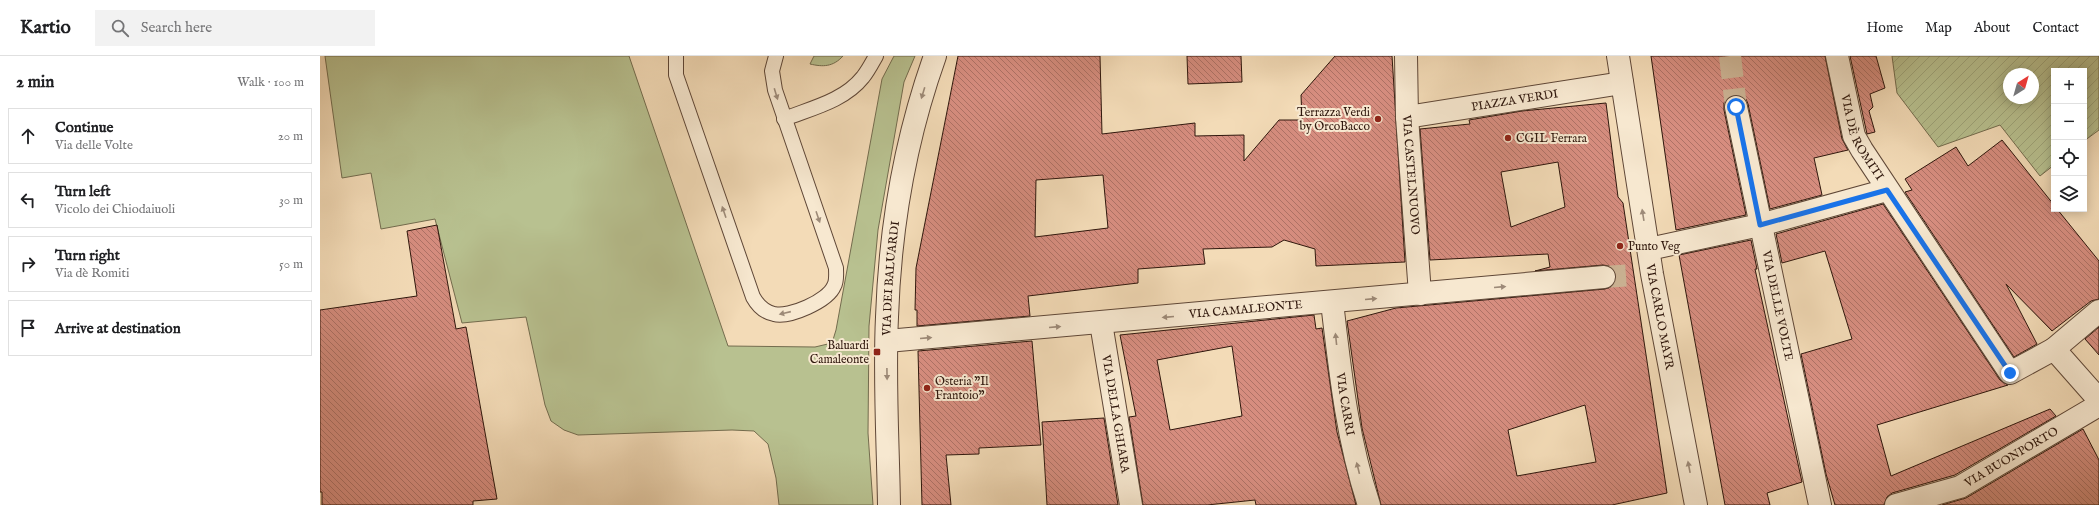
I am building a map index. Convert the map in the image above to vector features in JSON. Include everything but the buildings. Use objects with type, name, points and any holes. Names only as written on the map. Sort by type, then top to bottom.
[{"type":"street","name":"VIA DEI BALUARDI","points":[[889,505],[887,341],[888,295],[895,216],[908,148],[935,56]]},
{"type":"street","name":"VIA CASTELNUOVO","points":[[1406,56],[1407,117],[1420,294]]},
{"type":"street","name":"VIA CARLO MAYR","points":[[1618,56],[1649,248],[1643,274],[1696,505]]},
{"type":"street","name":"VIA DÈ ROMITI","points":[[1837,56],[1854,136],[1887,190],[2010,373],[2054,349]]},
{"type":"street","name":"PIAZZA VERDI","points":[[1407,117],[1622,83]]},
{"type":"street","name":"VIA DELLE VOLTE","points":[[1736,107],[1820,505]]},
{"type":"street","points":[[1649,248],[1760,225],[1887,190]]},
{"type":"street","name":"VIA CAMALEONTE","points":[[887,341],[1604,277]]},
{"type":"street","name":"VIA CARRI","points":[[1332,302],[1348,424],[1369,505]]},
{"type":"street","points":[[2099,311],[2054,349],[2099,400]]},
{"type":"street","name":"VIA DELLA GHIARA","points":[[1101,322],[1131,505]]},
{"type":"street","name":"VIA BUONPORTO","points":[[1896,505],[1960,487],[2099,405]]},
{"type":"lane","points":[[676,56],[676,75],[753,297],[758,306],[766,312],[776,315],[818,303],[827,296],[834,287],[836,277],[836,268],[784,118],[773,81],[772,71],[776,56]]},
{"type":"lane","points":[[784,118],[835,100],[849,91],[862,78],[876,56]]},
{"type":"green space","points":[[325,56],[629,56],[728,346],[815,347],[832,343],[836,330],[882,79],[894,56],[915,56],[904,82],[878,230],[869,326],[868,433],[873,505],[779,505],[776,478],[768,444],[754,431],[732,430],[578,435],[564,430],[551,421],[545,405],[526,317],[462,323],[435,219],[381,229],[371,173],[342,178]]},
{"type":"green space","points":[[814,56],[843,56],[832,64],[819,66],[810,64]]},
{"type":"green space","points":[[1892,56],[2099,56],[2099,130],[2087,139],[2087,68],[2051,68],[2051,167],[2040,176],[2000,125],[1938,147],[1897,93]]},
{"type":"tunnel","points":[[1730,56],[1736,107]]},
{"type":"tunnel","points":[[1604,277],[1633,275]]},
{"type":"place","name":"Terrazza Verdi by OrcoBacco","points":[[1378,119]]},
{"type":"place","name":"CGIL Ferrara","points":[[1508,138]]},
{"type":"place","name":"Punto Veg","points":[[1620,246]]},
{"type":"place","name":"Baluardi Camaleonte","points":[[877,352]]},
{"type":"place","name":"Osteria \"Il Frantoio\"","points":[[927,388]]},
{"type":"route","points":[[1736,107],[1760,225],[1887,190],[2010,373]]}]
